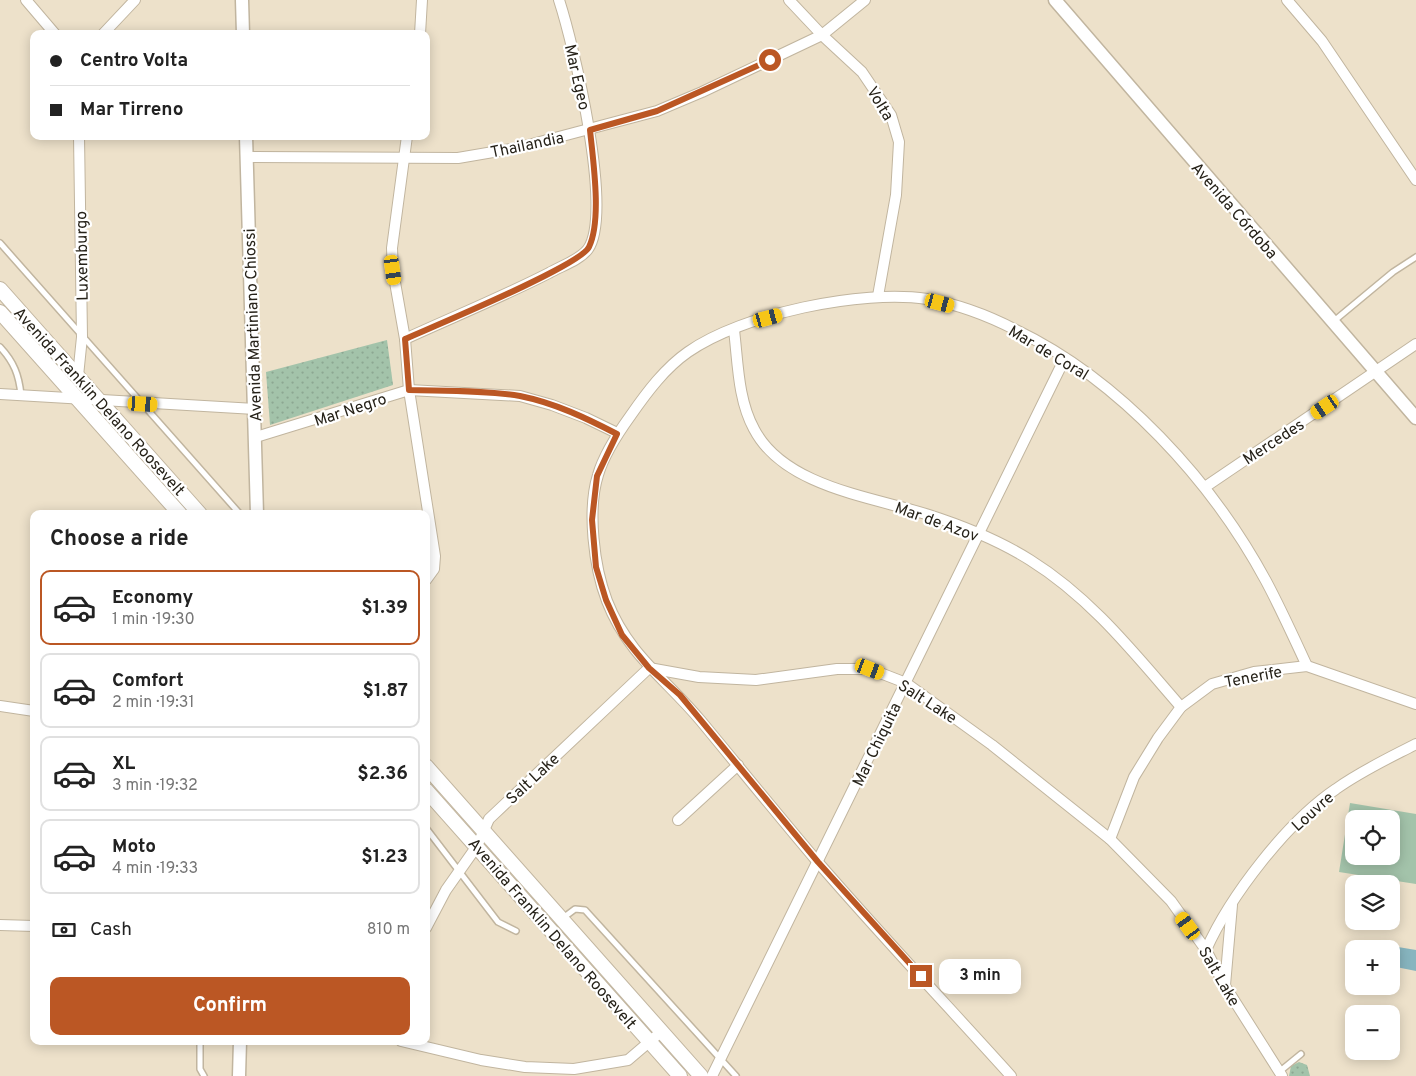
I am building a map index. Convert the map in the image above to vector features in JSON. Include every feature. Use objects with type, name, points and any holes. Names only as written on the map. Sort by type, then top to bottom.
[{"type":"main road","name":"Avenida Franklin Delano Roosevelt","points":[[0,288],[196,510]]},
{"type":"main road","name":"Avenida Franklin Delano Roosevelt","points":[[0,312],[176,510]]},
{"type":"main road","name":"Avenida Franklin Delano Roosevelt","points":[[430,770],[701,1076]]},
{"type":"main road","name":"Avenida Franklin Delano Roosevelt","points":[[430,794],[680,1076]]},
{"type":"street","points":[[26,0],[52,30]]},
{"type":"street","points":[[107,30],[135,0]]},
{"type":"street","points":[[242,0],[243,30]]},
{"type":"street","points":[[420,30],[422,0]]},
{"type":"street","name":"Mar Egeo","points":[[405,339],[516,290],[579,257],[589,249],[594,230],[595,199],[590,130],[559,0]]},
{"type":"street","name":"Volta","points":[[789,0],[822,36],[862,72],[891,115],[899,142],[896,195],[878,296]]},
{"type":"street","name":"Thailandia","points":[[247,157],[404,158],[466,156],[517,148],[590,130],[657,111],[822,36],[865,0]]},
{"type":"street","name":"Avenida Córdoba","points":[[1055,0],[1375,373],[1416,418]]},
{"type":"street","points":[[1287,0],[1322,41],[1416,180]]},
{"type":"street","name":"Luxemburgo","points":[[78,376],[82,337],[79,140]]},
{"type":"street","name":"Avenida Martiniano Chiossi","points":[[246,140],[257,510]]},
{"type":"street","points":[[406,140],[392,248],[396,295],[405,339],[409,390],[427,510]]},
{"type":"street","name":"Mar de Coral","points":[[1011,1076],[818,862],[680,695],[649,668],[622,635],[606,600],[596,567],[592,520],[597,476],[617,434],[647,393],[668,369],[687,352],[710,339],[734,330],[768,318],[833,301],[878,296],[927,299],[968,310],[1017,330],[1065,358],[1114,394],[1150,428],[1205,486],[1231,523],[1266,581],[1307,666]]},
{"type":"street","name":"Mar de Azov","points":[[734,330],[744,408],[754,431],[776,458],[805,475],[840,490],[932,516],[979,535],[1028,559],[1074,591],[1110,626],[1181,707]]},
{"type":"street","name":"Mercedes","points":[[1205,486],[1416,344]]},
{"type":"street","name":"Mar Chiquita","points":[[712,1076],[1065,358]]},
{"type":"street","name":"Mar Negro","points":[[256,437],[409,390],[520,396],[552,405],[586,418],[617,434]]},
{"type":"street","points":[[0,394],[143,404],[255,409]]},
{"type":"street","points":[[430,529],[434,556],[434,569],[430,574]]},
{"type":"street","name":"Tenerife","points":[[1110,839],[1134,777],[1158,738],[1181,707],[1212,684],[1254,672],[1307,666],[1416,704]]},
{"type":"street","name":"Salt Lake","points":[[430,920],[446,890],[461,872],[477,846],[488,819],[649,668],[699,677],[756,680],[837,669],[870,669],[906,683],[992,745],[1110,839],[1170,901],[1206,950],[1225,986],[1278,1075]]},
{"type":"street","points":[[0,706],[30,710]]},
{"type":"street","name":"Louvre","points":[[1206,950],[1214,931],[1271,850],[1308,811],[1335,789],[1371,767],[1416,744]]},
{"type":"street","points":[[678,820],[738,766]]},
{"type":"street","points":[[1225,986],[1232,904]]},
{"type":"street","points":[[0,925],[30,926]]},
{"type":"street","points":[[1214,931],[1230,938]]},
{"type":"street","points":[[419,1045],[481,1060],[524,1067],[574,1069],[628,1060],[662,1031]]},
{"type":"street","points":[[238,1076],[240,1045]]},
{"type":"lane","points":[[0,243],[236,510]]},
{"type":"lane","points":[[1332,323],[1393,272],[1416,257]]},
{"type":"lane","points":[[0,347],[13,361],[20,380],[21,396]]},
{"type":"lane","points":[[430,833],[498,922],[516,931]]},
{"type":"lane","name":"Avenida Franklin Delano Roosevelt","points":[[562,918],[575,909],[585,910],[736,1076]]},
{"type":"lane","points":[[200,1045],[200,1068],[204,1076]]},
{"type":"lane","points":[[1278,1075],[1301,1054]]},
{"type":"green space","points":[[387,340],[393,385],[270,425],[266,372]]},
{"type":"green space","points":[[1350,803],[1392,810],[1349,810]]},
{"type":"green space","points":[[1400,811],[1416,814],[1416,884],[1400,882],[1400,875],[1358,875],[1339,872],[1345,834],[1345,865],[1400,865]]},
{"type":"green space","points":[[1299,1062],[1307,1065],[1310,1076],[1289,1076],[1291,1066]]},
{"type":"water","points":[[1400,947],[1416,950],[1416,971],[1400,968]]},
{"type":"route","points":[[770,60],[657,111],[590,130],[595,199],[594,230],[589,249],[579,257],[516,290],[405,339],[409,390],[520,396],[552,405],[586,418],[617,434],[597,476],[592,520],[596,567],[606,600],[622,635],[649,668],[680,695],[818,862],[921,976]]}]
